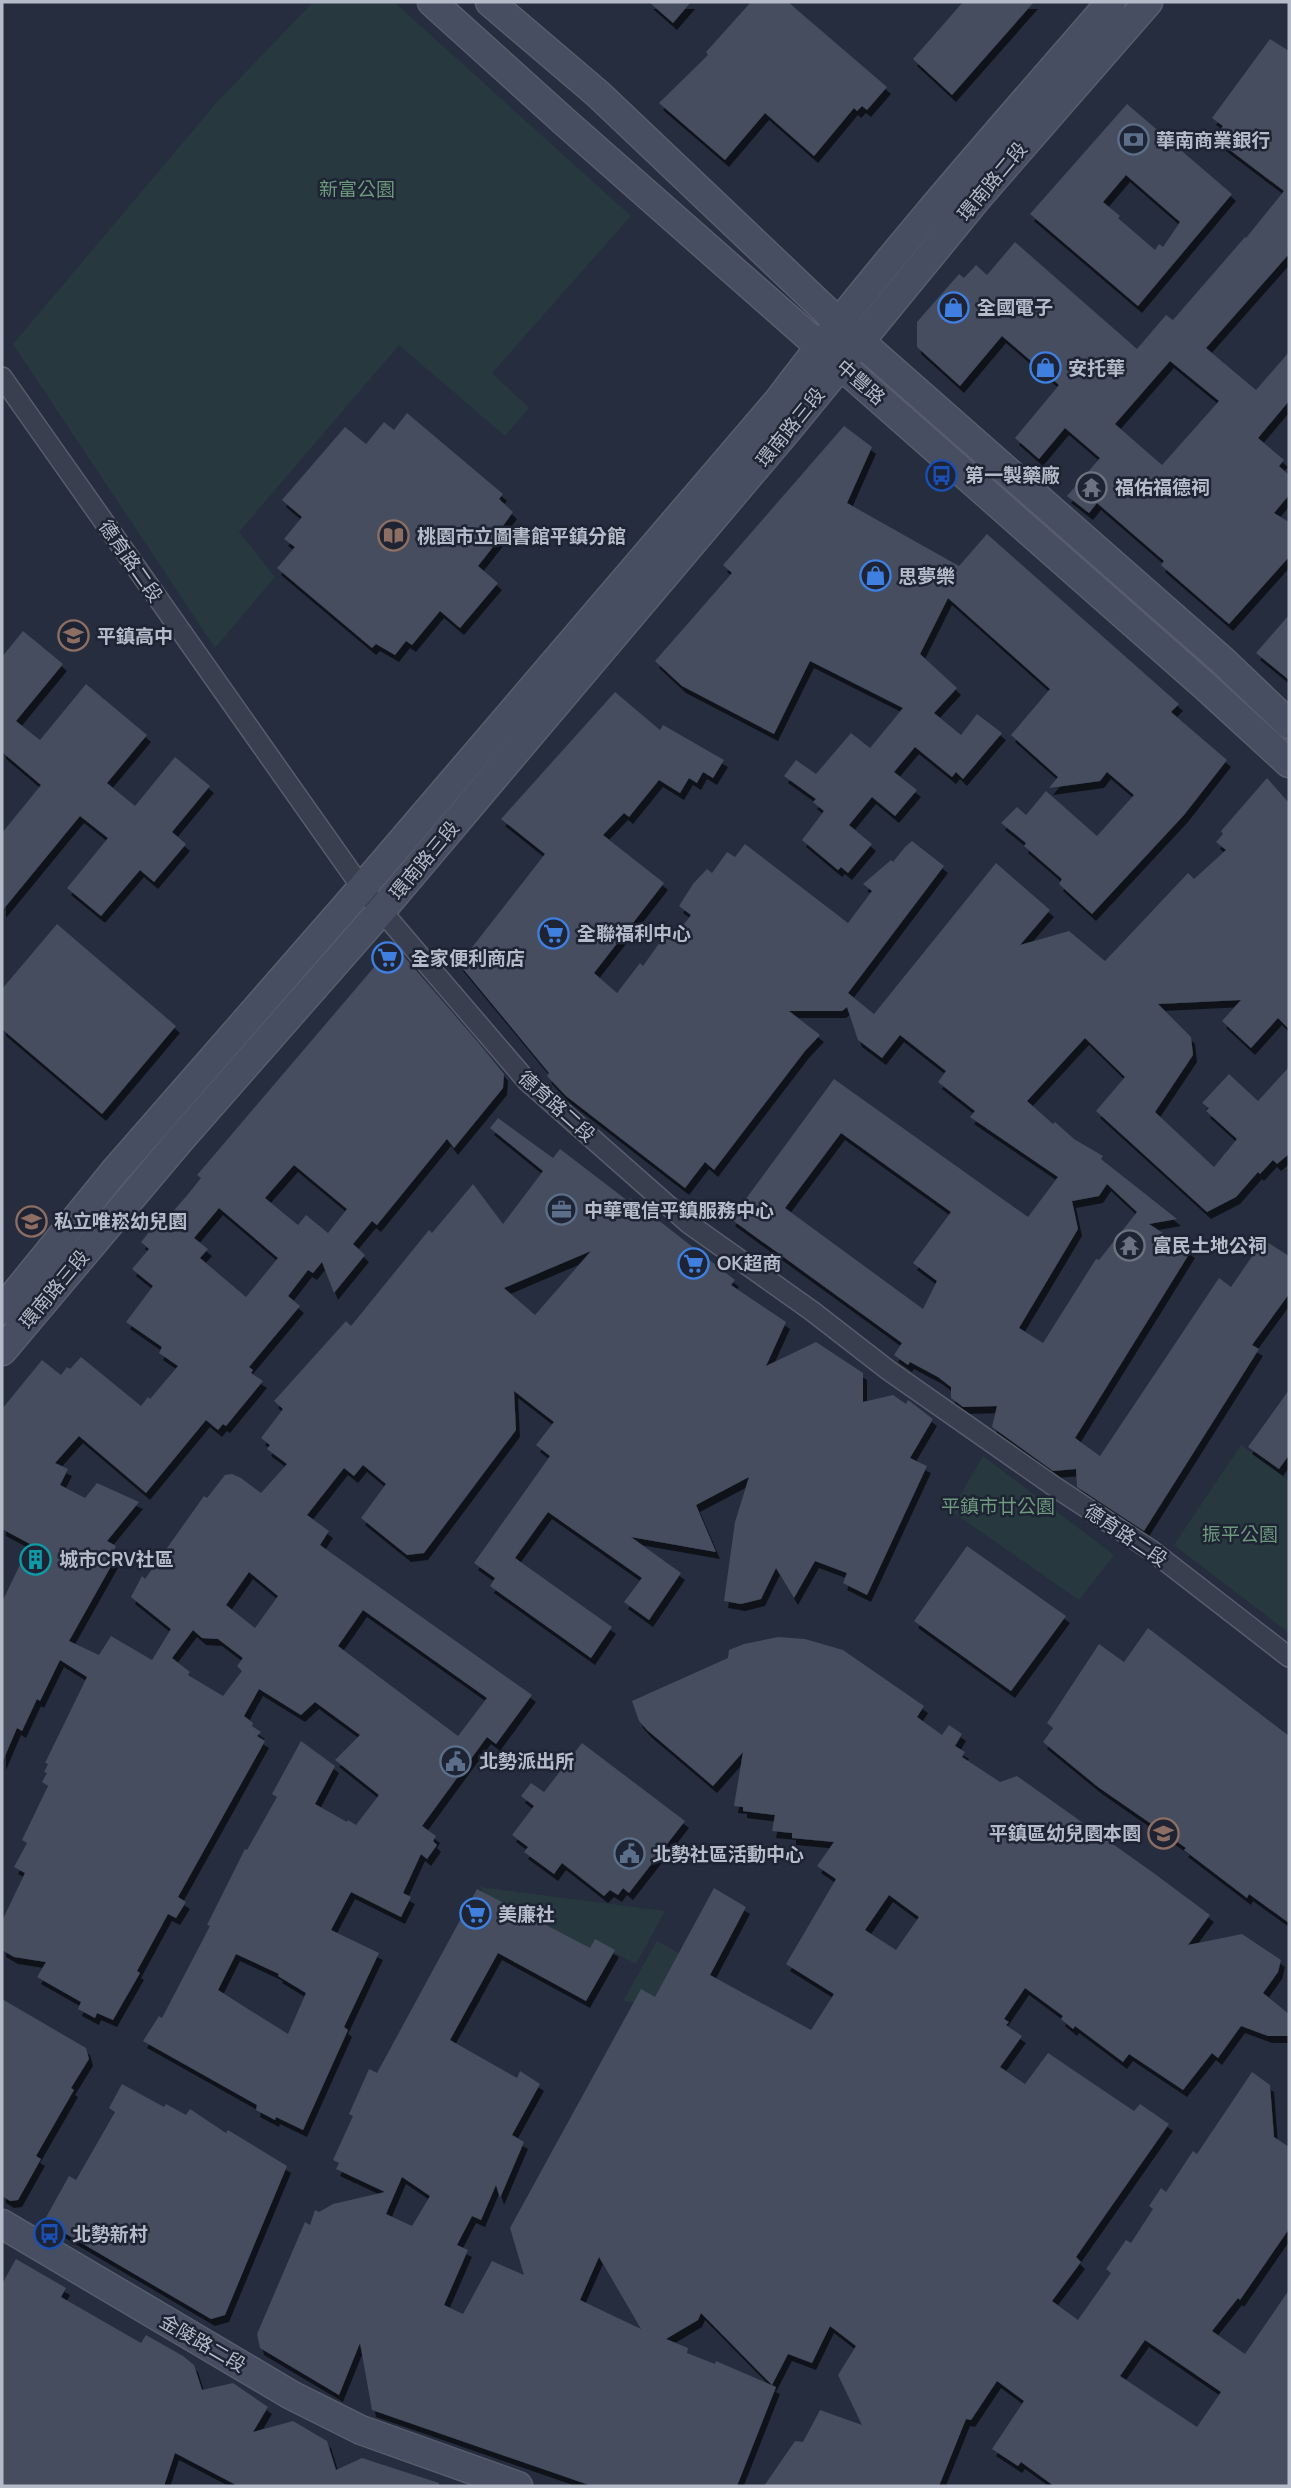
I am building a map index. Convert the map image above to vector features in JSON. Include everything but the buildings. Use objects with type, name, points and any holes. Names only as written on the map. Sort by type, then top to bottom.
[{"type":"main road","name":"中豐路","points":[[432,2],[1289,763]]},
{"type":"main road","name":"中豐路","points":[[490,2],[598,94],[849,332],[1213,652],[1289,724]]},
{"type":"main road","name":"環南路二段","points":[[841,364],[849,332],[942,196],[1111,2]]},
{"type":"main road","name":"環南路二段","points":[[820,346],[849,332],[979,196],[1148,2]]},
{"type":"main road","points":[[509,71],[534,41]]},
{"type":"main road","name":"環南路三段","points":[[2,1310],[114,1172],[761,421],[820,346]]},
{"type":"main road","name":"環南路三段","points":[[2,1351],[179,1141],[380,912],[841,364]]},
{"type":"main road","name":"金陵路二段","points":[[2,2224],[291,2395],[361,2430],[519,2486]]},
{"type":"street","name":"德育路二段","points":[[2,377],[380,912],[527,1081],[688,1223],[812,1311],[888,1370],[1058,1489],[1151,1550],[1289,1657]]},
{"type":"green space","name":"新富公園","points":[[313,2],[394,2],[631,216],[492,373],[529,408],[505,436],[399,345],[239,532],[275,577],[215,648],[13,344],[218,101]]},
{"type":"green space","name":"振平公園","points":[[1241,1445],[1289,1481],[1289,1633],[1174,1545]]},
{"type":"green space","name":"平鎮市廿公園","points":[[983,1456],[1114,1555],[1079,1600],[951,1511]]},
{"type":"green space","points":[[480,1887],[665,1911],[636,1964],[611,1951],[604,1963],[488,1900]]},
{"type":"green space","points":[[657,1941],[684,1956],[658,2006],[623,2001]]},
{"type":"place","name":"華南商業銀行","points":[[1133,140]]},
{"type":"place","name":"全國電子","points":[[954,307]]},
{"type":"place","name":"安托華","points":[[1045,368]]},
{"type":"place","name":"第一製藥廠","points":[[942,475]]},
{"type":"place","name":"福佑福德祠","points":[[1092,487]]},
{"type":"place","name":"桃園市立圖書館平鎮分館","points":[[394,536]]},
{"type":"place","name":"思夢樂","points":[[875,576]]},
{"type":"place","name":"平鎮高中","points":[[74,636]]},
{"type":"place","name":"全聯福利中心","points":[[554,933]]},
{"type":"place","name":"全家便利商店","points":[[388,958]]},
{"type":"place","name":"中華電信平鎮服務中心","points":[[561,1210]]},
{"type":"place","name":"私立唯崧幼兒園","points":[[31,1221]]},
{"type":"place","name":"富民土地公祠","points":[[1130,1245]]},
{"type":"place","name":"OK超商","points":[[694,1263]]},
{"type":"place","name":"城市CRV社區","points":[[36,1559]]},
{"type":"place","name":"北勢派出所","points":[[456,1761]]},
{"type":"place","name":"平鎮區幼兒園本園","points":[[1164,1833]]},
{"type":"place","name":"北勢社區活動中心","points":[[629,1854]]},
{"type":"place","name":"美廉社","points":[[475,1914]]},
{"type":"place","name":"北勢新村","points":[[49,2234]]}]
